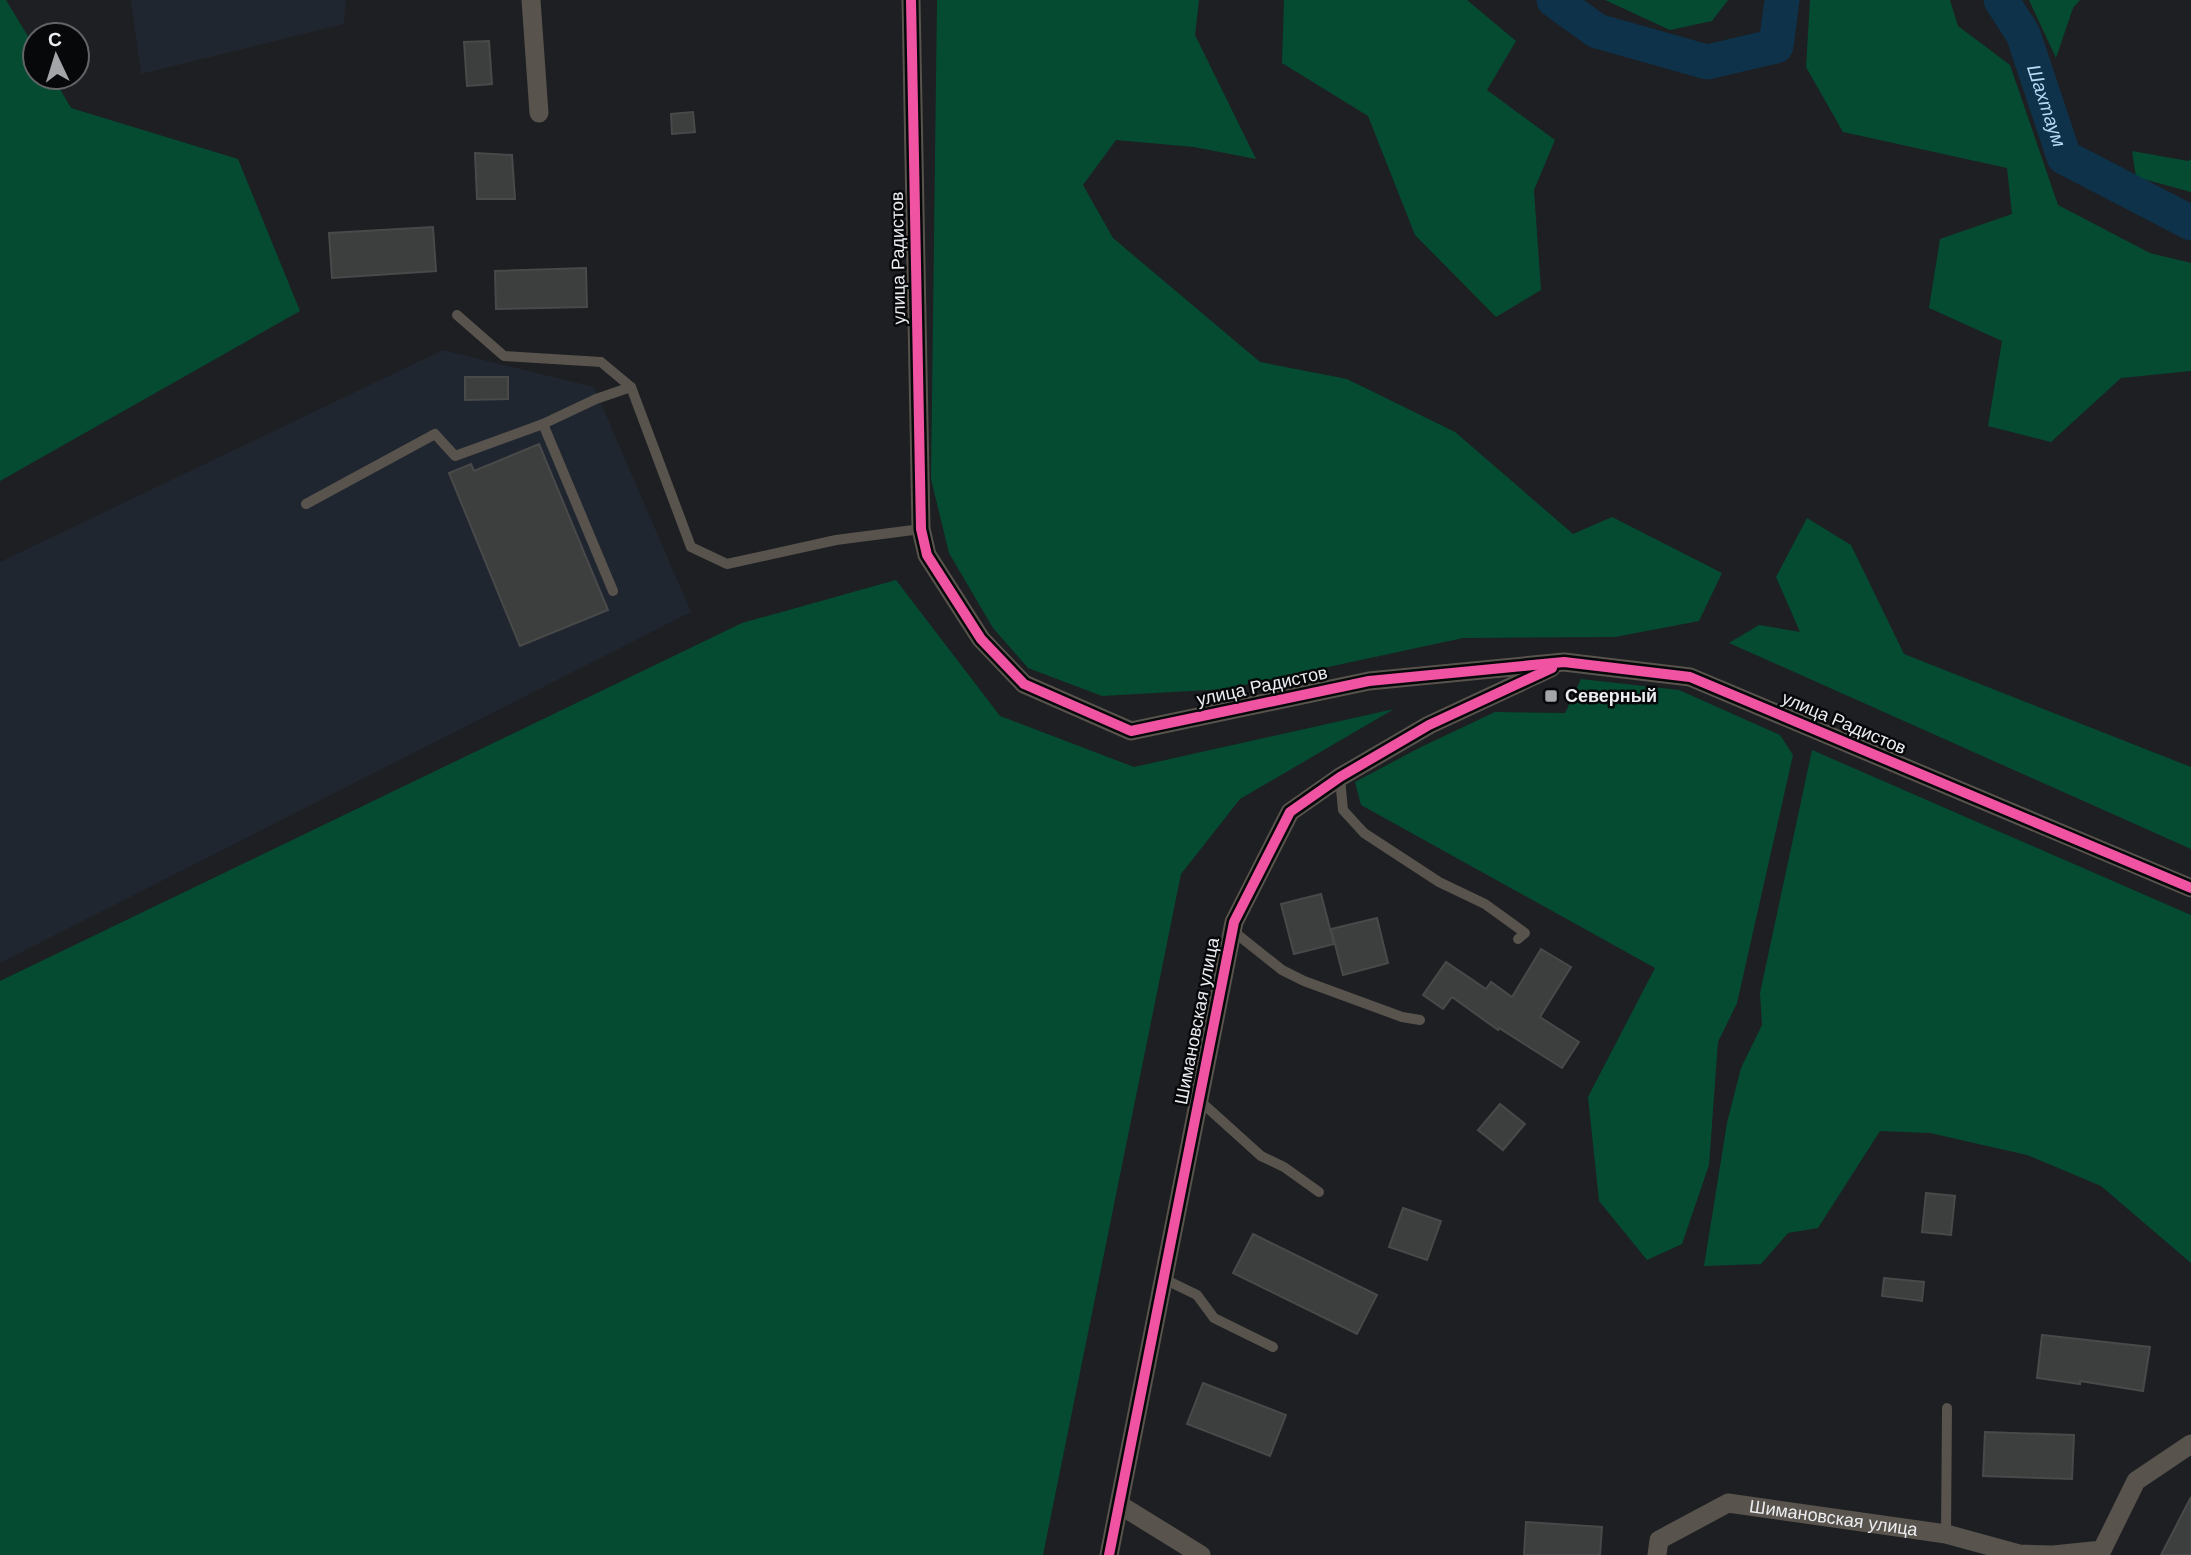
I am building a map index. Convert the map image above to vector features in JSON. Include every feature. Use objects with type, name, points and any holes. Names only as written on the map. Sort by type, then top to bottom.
[{"type":"street","points":[[531,0],[539,113]]},
{"type":"street","name":"улица Радистов","points":[[911,0],[921,529],[927,555],[981,639],[1024,684],[1131,731],[1369,681],[1564,662],[1690,677],[2191,888]]},
{"type":"street","name":"Шимановская улица","points":[[1110,1555],[1232,930],[1290,811],[1429,725],[1564,662]]},
{"type":"street","points":[[1946,1534],[2019,1554],[2053,1555],[2102,1550],[2136,1481],[2191,1444]]},
{"type":"street","name":"Шимановская улица","points":[[1657,1555],[1659,1540],[1728,1503],[1946,1534]]},
{"type":"street","points":[[1120,1505],[1201,1555]]},
{"type":"lane","points":[[457,315],[504,356],[601,362],[631,387],[691,547],[727,564],[836,540],[921,529]]},
{"type":"lane","points":[[306,504],[435,434],[455,456],[543,424],[596,399],[631,387]]},
{"type":"lane","points":[[543,424],[613,591]]},
{"type":"lane","points":[[1340,778],[1343,810],[1364,833],[1439,882],[1485,904],[1525,933],[1518,939]]},
{"type":"lane","points":[[1232,930],[1282,970],[1304,981],[1402,1017],[1420,1020]]},
{"type":"lane","points":[[1199,1100],[1261,1156],[1284,1167],[1319,1192]]},
{"type":"lane","points":[[1164,1279],[1197,1296],[1214,1318],[1273,1347]]},
{"type":"lane","points":[[1946,1534],[1947,1408]]},
{"type":"shaded area","points":[[131,0],[346,0],[344,24],[141,74]]},
{"type":"shaded area","points":[[443,350],[594,387],[691,612],[0,963],[0,562]]},
{"type":"green space","points":[[0,0],[6,0],[21,25],[21,91],[61,91],[71,108],[238,159],[300,311],[0,481]]},
{"type":"green space","points":[[937,0],[1199,0],[1195,35],[1256,159],[1194,147],[1116,140],[1083,185],[1113,238],[1260,362],[1347,379],[1455,432],[1573,534],[1612,517],[1722,573],[1699,621],[1615,637],[1463,638],[1226,689],[1102,696],[1028,668],[993,628],[949,553],[931,479]]},
{"type":"green space","points":[[1284,0],[1467,0],[1516,41],[1487,90],[1555,140],[1534,190],[1541,290],[1496,317],[1415,235],[1368,116],[1282,63]]},
{"type":"green space","points":[[1605,0],[1728,0],[1712,21],[1670,30]]},
{"type":"green space","points":[[1810,0],[1950,0],[1958,26],[2010,65],[2058,205],[2150,253],[2191,263],[2191,371],[2121,378],[2051,442],[1988,426],[2002,341],[1929,308],[1940,239],[2012,214],[2007,168],[1843,132],[1806,67]]},
{"type":"green space","points":[[2029,0],[2080,0],[2073,8],[2056,58]]},
{"type":"green space","points":[[2132,151],[2188,161],[2191,159],[2191,192],[2136,177]]},
{"type":"green space","points":[[1807,518],[1851,545],[1904,654],[2191,767],[2191,849],[1729,643],[1759,625],[1800,632],[1776,577]]},
{"type":"green space","points":[[896,580],[1000,716],[1134,767],[1394,709],[1240,799],[1181,874],[1043,1555],[0,1555],[0,981],[742,623]]},
{"type":"green space","points":[[1581,679],[1679,690],[1780,735],[1793,755],[1737,1003],[1718,1042],[1709,1165],[1682,1244],[1647,1260],[1599,1201],[1588,1097],[1655,968],[1361,805],[1355,782],[1495,712],[1565,713]]},
{"type":"green space","points":[[1812,750],[2191,915],[2191,1263],[2101,1186],[2027,1155],[1930,1133],[1880,1131],[1818,1228],[1788,1233],[1761,1264],[1704,1266],[1727,1123],[1741,1068],[1762,1025],[1760,993]]},
{"type":"building","points":[[489,41],[492,84],[467,86],[464,42]]},
{"type":"building","points":[[693,112],[695,132],[672,134],[671,114]]},
{"type":"building","points":[[475,153],[512,155],[515,199],[477,199]]},
{"type":"building","points":[[433,227],[436,271],[332,278],[329,233]]},
{"type":"building","points":[[586,268],[587,307],[496,309],[495,271]]},
{"type":"building","points":[[465,377],[508,377],[508,399],[465,400]]},
{"type":"building","points":[[539,444],[608,610],[520,646],[449,473],[471,464],[474,471]]},
{"type":"building","points":[[1321,894],[1334,944],[1294,954],[1281,904]]},
{"type":"building","points":[[1377,918],[1388,963],[1343,975],[1331,929]]},
{"type":"building","points":[[1541,949],[1571,967],[1540,1017],[1579,1042],[1562,1068],[1499,1028],[1498,1030],[1452,997],[1443,1009],[1423,995],[1446,962],[1486,989],[1491,982],[1512,997]]},
{"type":"building","points":[[1500,1104],[1525,1124],[1503,1150],[1478,1130]]},
{"type":"building","points":[[1926,1193],[1955,1196],[1951,1235],[1922,1232]]},
{"type":"building","points":[[1403,1208],[1441,1221],[1427,1260],[1389,1247]]},
{"type":"building","points":[[1253,1234],[1377,1295],[1357,1334],[1233,1273]]},
{"type":"building","points":[[1884,1278],[1924,1282],[1922,1301],[1882,1296]]},
{"type":"building","points":[[2042,1335],[2150,1347],[2143,1391],[2080,1381],[2080,1384],[2037,1378]]},
{"type":"building","points":[[1203,1383],[1286,1415],[1270,1456],[1187,1424]]},
{"type":"building","points":[[1985,1432],[2074,1435],[2072,1479],[1983,1476]]},
{"type":"building","points":[[2191,1497],[2191,1555],[2161,1555]]},
{"type":"building","points":[[1526,1522],[1602,1527],[1600,1555],[1524,1555]]},
{"type":"waterway","name":"Шахтаум","points":[[1554,0],[1597,31],[1707,62],[1776,46],[1782,0]]},
{"type":"waterway","name":"Шахтаум","points":[[2001,0],[2023,34],[2064,157],[2191,223]]},
{"type":"cycle path","points":[[911,0],[921,529],[927,555],[981,639],[1024,684],[1131,731],[1369,681],[1564,662],[1690,677],[2191,888]]},
{"type":"cycle path","points":[[1109,1555],[1234,922],[1290,812],[1340,777],[1429,725],[1552,668]]},
{"type":"place","name":"Северный","points":[[1551,696]]}]
